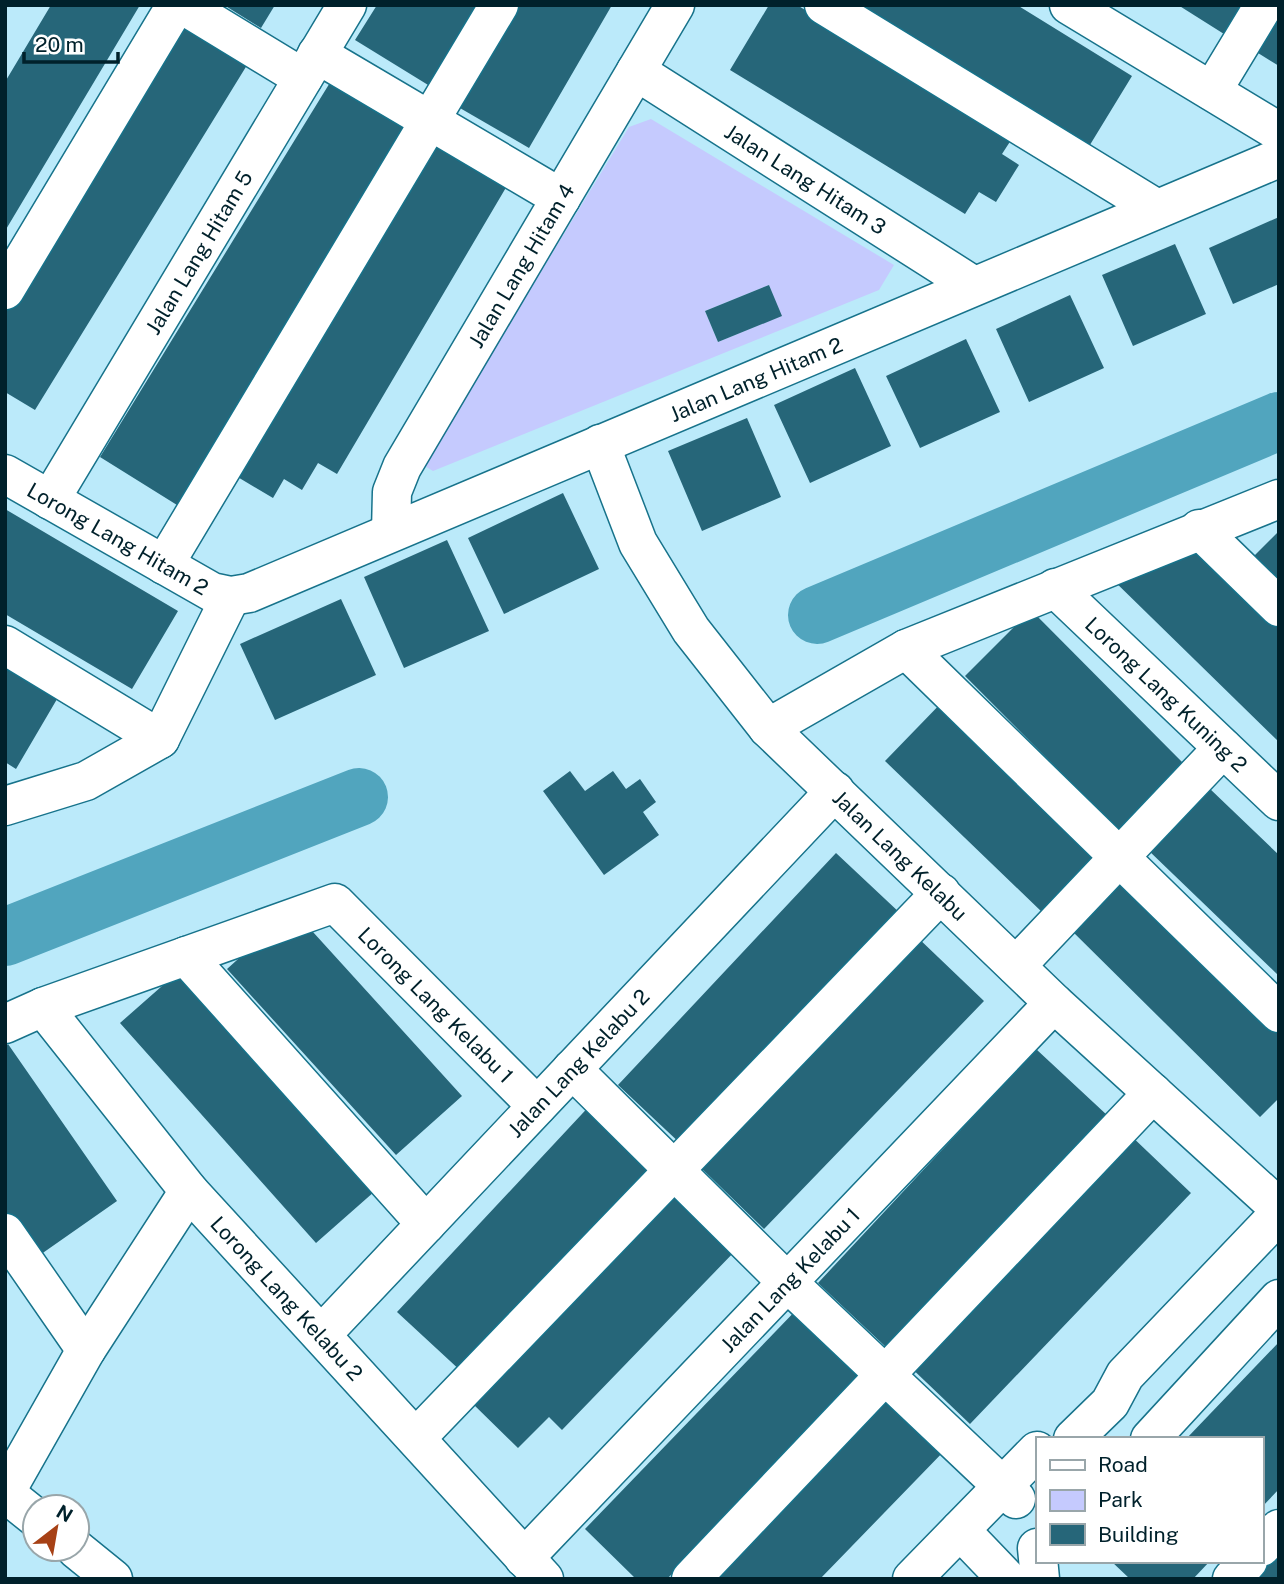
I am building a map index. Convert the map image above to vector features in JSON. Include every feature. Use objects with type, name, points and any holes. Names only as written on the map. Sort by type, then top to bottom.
[{"type":"street","points":[[5,290],[176,5]]},
{"type":"street","points":[[184,5],[429,121],[561,198]]},
{"type":"street","name":"Jalan Lang Hitam 5","points":[[50,500],[347,5]]},
{"type":"street","points":[[164,565],[499,5]]},
{"type":"street","name":"Jalan Lang Hitam 4","points":[[391,532],[392,492],[402,467],[675,5]]},
{"type":"street","points":[[824,5],[1157,209]]},
{"type":"street","points":[[1069,5],[1279,132]]},
{"type":"street","points":[[1212,92],[1264,5]]},
{"type":"street","name":"Jalan Lang Hitam 3","points":[[636,71],[974,286]]},
{"type":"street","name":"Jalan Lang Hitam 2","points":[[232,596],[248,593],[1279,158]]},
{"type":"street","name":"Jalan Lang Kelabu","points":[[600,444],[638,543],[691,630],[768,727],[1054,1003],[1279,1211]]},
{"type":"street","name":"Lorong Lang Hitam 2","points":[[5,474],[212,592],[232,596]]},
{"type":"street","points":[[768,727],[906,649],[1279,499]]},
{"type":"street","points":[[1199,529],[1279,607]]},
{"type":"street","name":"Lorong Lang Kuning 2","points":[[1055,588],[1279,801]]},
{"type":"street","points":[[5,806],[86,781],[160,739],[232,596]]},
{"type":"street","points":[[5,645],[160,739]]},
{"type":"street","points":[[906,649],[1279,1013]]},
{"type":"street","points":[[1016,966],[1223,748]]},
{"type":"street","name":"Jalan Lang Kelabu 2","points":[[321,1334],[835,791]]},
{"type":"street","points":[[416,1438],[941,893]]},
{"type":"street","name":"Lorong Lang Kelabu 1","points":[[186,956],[335,903],[537,1106]]},
{"type":"street","points":[[5,1024],[43,1007],[186,956],[426,1224]]},
{"type":"street","name":"Jalan Lang Kelabu 1","points":[[534,1568],[787,1282],[1054,1003]]},
{"type":"street","name":"Lorong Lang Kelabu 2","points":[[43,1007],[189,1191],[534,1568]]},
{"type":"street","points":[[572,1069],[885,1375],[1019,1487]]},
{"type":"street","points":[[691,1579],[1153,1093]]},
{"type":"street","points":[[21,1506],[5,1493],[86,1350],[189,1191]]},
{"type":"street","points":[[1070,1437],[1110,1403],[1125,1375],[1279,1211]]},
{"type":"street","points":[[5,1233],[86,1350]]},
{"type":"street","points":[[1152,1437],[1279,1299]]},
{"type":"street","points":[[912,1579],[958,1557],[1019,1487],[1036,1453]]},
{"type":"street","points":[[1263,1545],[1279,1529]]},
{"type":"street","points":[[958,1557],[1007,1579]]},
{"type":"street","points":[[91,1561],[113,1579]]},
{"type":"street","points":[[1232,1579],[1246,1563]]},
{"type":"green space","points":[[651,119],[894,265],[879,290],[433,471],[423,465],[629,127]],"holes":[[[769,285],[781,316],[718,342],[705,311]]]},
{"type":"building","points":[[51,5],[140,5],[5,231],[5,82]]},
{"type":"building","points":[[224,5],[275,5],[261,28]]},
{"type":"building","points":[[377,5],[484,5],[433,88],[355,40]]},
{"type":"building","points":[[511,5],[612,5],[529,148],[453,104]]},
{"type":"building","points":[[769,5],[797,5],[1013,137],[1002,154],[1019,165],[996,202],[979,192],[965,214],[730,70]]},
{"type":"building","points":[[842,5],[1017,5],[1132,76],[1085,153]]},
{"type":"building","points":[[1178,5],[1241,5],[1224,34]]},
{"type":"building","points":[[1279,5],[1279,66],[1250,48]]},
{"type":"building","points":[[180,13],[252,57],[35,410],[5,392],[5,297]]},
{"type":"building","points":[[339,68],[416,115],[177,505],[100,457]]},
{"type":"building","points":[[435,127],[514,174],[337,474],[318,463],[302,490],[284,479],[273,498],[231,473]]},
{"type":"building","points":[[1279,217],[1279,284],[1233,304],[1209,248]]},
{"type":"building","points":[[1175,244],[1206,314],[1133,346],[1102,275]]},
{"type":"building","points":[[769,285],[782,316],[718,342],[705,311]]},
{"type":"building","points":[[1070,295],[1104,368],[1029,402],[996,329]]},
{"type":"building","points":[[966,339],[1000,412],[920,448],[886,376]]},
{"type":"building","points":[[855,368],[891,446],[810,483],[774,405]]},
{"type":"building","points":[[747,418],[781,497],[702,531],[668,451]]},
{"type":"building","points":[[563,493],[599,569],[504,614],[468,538]]},
{"type":"building","points":[[5,509],[178,611],[132,689],[5,614]]},
{"type":"building","points":[[1196,531],[1279,613],[1279,742],[1107,574],[1146,557],[1158,569]]},
{"type":"building","points":[[1279,531],[1279,580],[1254,556]]},
{"type":"building","points":[[447,540],[489,631],[404,668],[364,577]]},
{"type":"building","points":[[341,599],[376,675],[275,720],[240,644]]},
{"type":"building","points":[[1031,610],[1186,766],[1120,832],[965,676]]},
{"type":"building","points":[[5,661],[60,694],[16,769],[5,762]]},
{"type":"building","points":[[947,697],[1106,851],[1044,914],[885,761]]},
{"type":"building","points":[[570,771],[585,791],[613,771],[626,789],[640,779],[656,802],[643,812],[659,835],[604,875],[543,791]]},
{"type":"building","points":[[1208,787],[1279,855],[1279,976],[1147,849]]},
{"type":"building","points":[[836,853],[901,914],[683,1146],[618,1085]]},
{"type":"building","points":[[1128,869],[1279,1019],[1279,1098],[1260,1117],[1069,928]]},
{"type":"building","points":[[293,910],[462,1096],[396,1155],[227,969]]},
{"type":"building","points":[[915,935],[984,1001],[764,1229],[695,1162]]},
{"type":"building","points":[[187,964],[383,1184],[316,1243],[120,1023]]},
{"type":"building","points":[[8,1044],[117,1201],[37,1257],[5,1211],[5,1047]]},
{"type":"building","points":[[1036,1049],[1108,1116],[889,1350],[818,1283]]},
{"type":"building","points":[[595,1100],[661,1162],[463,1373],[397,1312]]},
{"type":"building","points":[[1126,1131],[1191,1193],[970,1424],[904,1361]]},
{"type":"building","points":[[679,1190],[738,1248],[562,1430],[549,1417],[518,1448],[472,1403]]},
{"type":"building","points":[[802,1304],[870,1369],[667,1579],[636,1579],[585,1529]]},
{"type":"building","points":[[1279,1342],[1279,1489],[1263,1506],[1263,1437],[1188,1437]]},
{"type":"building","points":[[884,1385],[948,1447],[820,1579],[719,1579],[706,1566]]},
{"type":"building","points":[[1279,1533],[1279,1579],[1234,1579],[1250,1563],[1263,1563],[1263,1549]]},
{"type":"building","points":[[1113,1563],[1208,1563],[1193,1579],[1130,1579]]},
{"type":"waterway","points":[[817,615],[1279,421]]},
{"type":"waterway","points":[[5,937],[359,797]]}]
